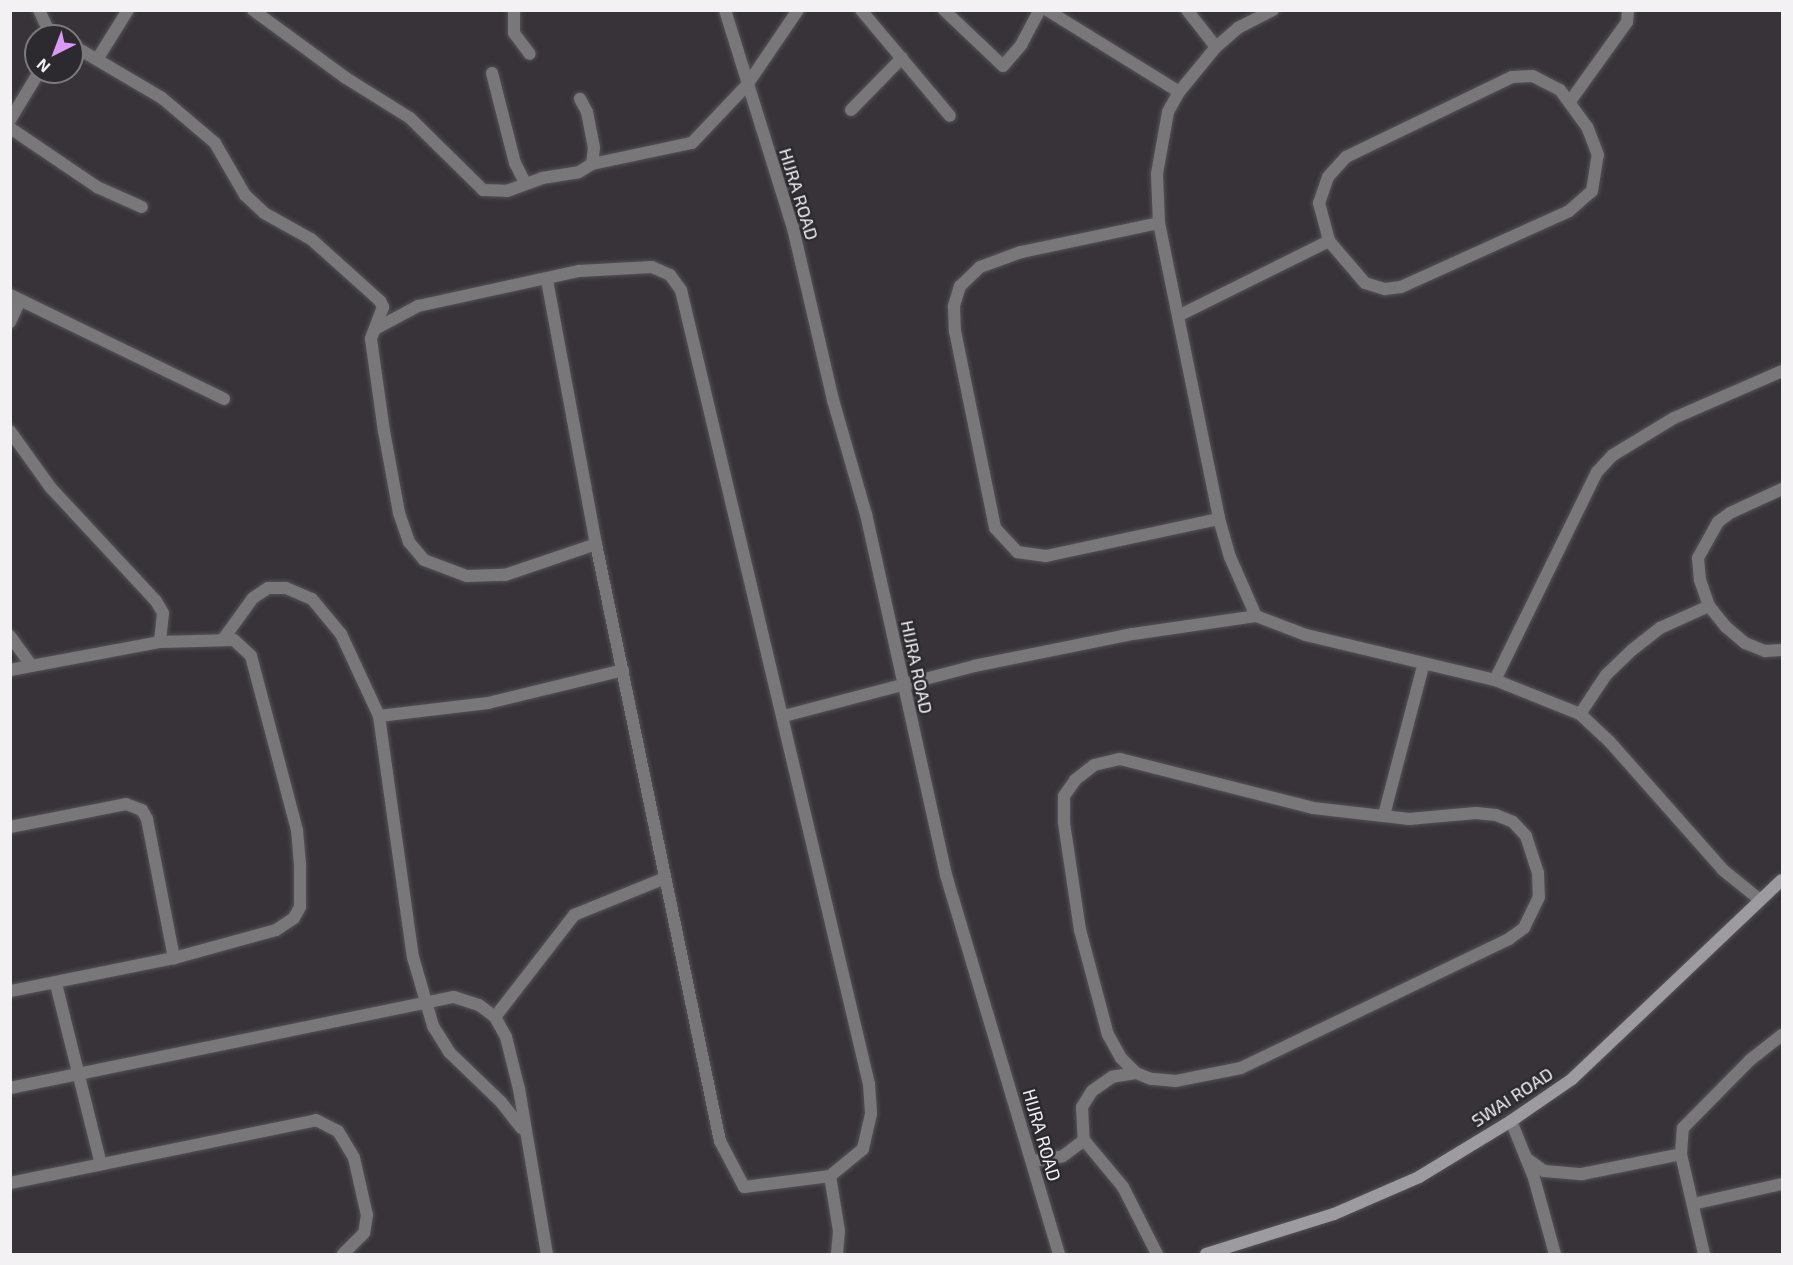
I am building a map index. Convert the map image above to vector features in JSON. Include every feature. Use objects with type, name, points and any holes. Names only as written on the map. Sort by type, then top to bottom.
[{"type":"street","points":[[39,10],[45,24]]},
{"type":"street","points":[[98,58],[128,10]]},
{"type":"street","points":[[253,10],[346,78],[410,118],[483,190],[496,194],[525,183],[579,172],[592,164],[692,143],[747,85],[798,10]]},
{"type":"street","points":[[514,10],[514,33],[530,54]]},
{"type":"street","name":"HIJRA ROAD","points":[[725,10],[793,228],[833,400],[866,514],[902,685],[946,875],[1059,1254]]},
{"type":"street","points":[[861,10],[950,116]]},
{"type":"street","points":[[944,10],[1003,66],[1015,54],[1040,10]]},
{"type":"street","points":[[1047,10],[1179,92]]},
{"type":"street","points":[[1187,10],[1216,47]]},
{"type":"street","points":[[1256,616],[1230,557],[1220,519],[1180,315],[1159,223],[1158,174],[1168,112],[1179,92],[1216,47],[1238,27],[1273,10]]},
{"type":"street","points":[[1571,100],[1627,22],[1628,10]]},
{"type":"street","points":[[84,51],[162,98],[208,136],[245,195],[264,213],[310,239],[380,301],[383,307],[371,339],[399,513],[409,542],[424,560],[460,575],[505,574],[597,544]]},
{"type":"street","points":[[850,110],[902,58]]},
{"type":"street","points":[[492,73],[514,163],[525,183]]},
{"type":"street","points":[[1532,76],[1547,81],[1571,100],[1587,127],[1598,155],[1598,170],[1592,191],[1569,211],[1401,287],[1385,289],[1365,283],[1329,241],[1319,203],[1328,177],[1346,157],[1512,77],[1532,76]]},
{"type":"street","points":[[10,120],[32,84]]},
{"type":"street","points":[[580,99],[587,112],[594,148],[592,164]]},
{"type":"street","points":[[10,128],[97,187],[142,207]]},
{"type":"street","points":[[1159,223],[1021,252],[980,267],[960,286],[954,306],[955,331],[995,528],[1017,552],[1046,556],[1220,519]]},
{"type":"street","points":[[1180,315],[1329,241]]},
{"type":"street","points":[[377,327],[418,306],[547,280],[579,271],[652,267],[670,275],[681,290],[784,716],[869,1084],[871,1114],[863,1149],[830,1176],[744,1187],[717,1131],[597,544],[547,280]]},
{"type":"street","points":[[10,321],[15,298],[224,399]]},
{"type":"street","points":[[1495,680],[1598,472],[1613,455],[1674,418],[1782,371]]},
{"type":"street","points":[[10,431],[51,488],[156,601],[163,613],[160,642]]},
{"type":"street","points":[[1782,489],[1730,513],[1705,541],[1698,558],[1700,580],[1709,606],[1745,643],[1765,651],[1782,650]]},
{"type":"street","points":[[224,638],[253,598],[268,588],[285,588],[312,599],[340,634],[379,716],[413,957],[440,1040],[501,1102],[524,1132]]},
{"type":"street","points":[[1580,714],[1606,675],[1632,651],[1660,628],[1709,606]]},
{"type":"street","points":[[784,716],[902,685],[1134,634],[1256,616],[1306,635],[1423,666],[1495,680],[1580,714],[1609,741],[1723,870],[1758,899]]},
{"type":"street","points":[[10,636],[32,666]]},
{"type":"street","points":[[10,670],[160,642],[224,638],[234,640],[251,656],[297,830],[300,907],[294,918],[276,930],[174,958],[56,984],[10,991]]},
{"type":"street","points":[[1384,816],[1423,666]]},
{"type":"street","points":[[379,716],[488,702],[623,670]]},
{"type":"street","points":[[1136,1072],[1120,1058],[1108,1035],[1082,941],[1064,823],[1064,796],[1075,780],[1094,765],[1120,759],[1312,808],[1409,819],[1476,813],[1514,822],[1526,836],[1538,873],[1539,897],[1524,928],[1509,939],[1241,1068],[1176,1081],[1136,1072],[1112,1077],[1092,1091],[1082,1107],[1084,1140],[1123,1187],[1157,1254]]},
{"type":"street","points":[[10,827],[126,804],[142,810],[147,819],[174,958]]},
{"type":"street","points":[[495,1017],[574,915],[665,878]]},
{"type":"street","name":"SWAI ROAD","points":[[1206,1254],[1344,1209],[1419,1177],[1511,1120],[1572,1079],[1758,899],[1782,880]]},
{"type":"street","points":[[56,984],[101,1164]]},
{"type":"street","points":[[10,1088],[454,997],[478,1005],[495,1017],[506,1037],[519,1089],[524,1132],[547,1254]]},
{"type":"street","points":[[1704,1254],[1681,1154],[1683,1128],[1691,1117],[1750,1060],[1782,1035]]},
{"type":"street","points":[[10,1183],[316,1120],[338,1131],[354,1158],[367,1215],[364,1233],[343,1254]]},
{"type":"street","points":[[1511,1120],[1526,1158],[1555,1254]]},
{"type":"street","points":[[1032,1161],[1062,1156],[1084,1140]]},
{"type":"street","points":[[1526,1158],[1544,1170],[1582,1174],[1681,1154]]},
{"type":"street","points":[[830,1176],[839,1231],[837,1254]]},
{"type":"street","points":[[1693,1204],[1782,1184]]}]
